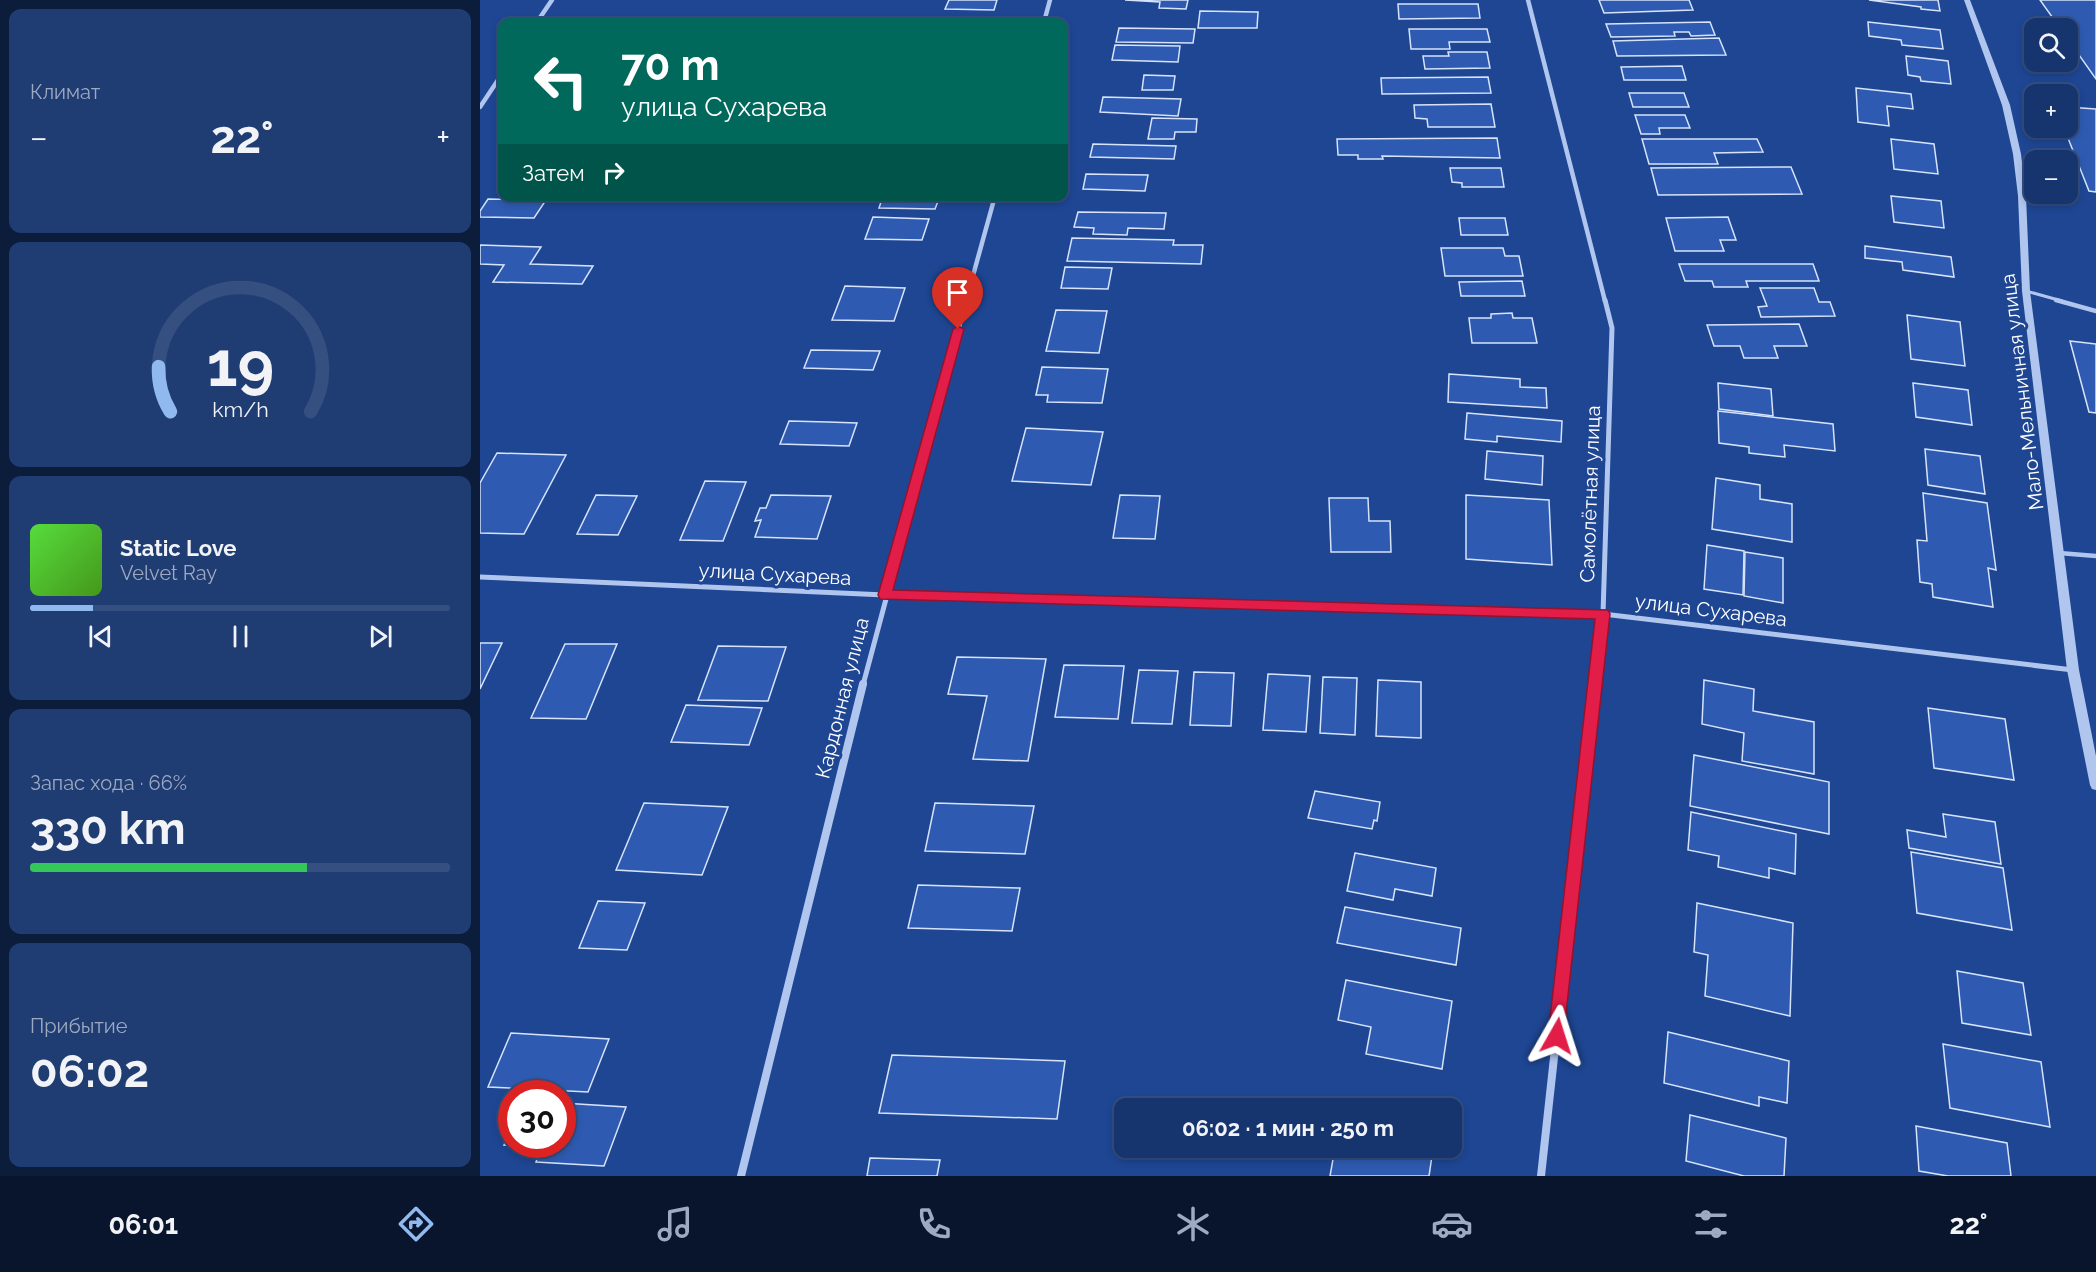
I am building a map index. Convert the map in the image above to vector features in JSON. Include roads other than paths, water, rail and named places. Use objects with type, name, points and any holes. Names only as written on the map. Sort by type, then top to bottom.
[{"type":"street","points":[[540,18],[552,0]]},
{"type":"street","points":[[1045,18],[1050,0]]},
{"type":"street","name":"Самолётная улица","points":[[1528,0],[1612,328],[1603,614],[1541,1176]]},
{"type":"street","name":"Мало-Мельничная улица","points":[[1967,0],[2006,105],[2017,154],[2022,196],[2026,291],[2073,670],[2096,785]]},
{"type":"street","points":[[480,107],[498,80]]},
{"type":"street","name":"Кардонная улица","points":[[741,1176],[885,595],[994,201]]},
{"type":"street","name":"улица Сухарева","points":[[480,577],[885,595],[1603,614],[2073,670]]},
{"type":"lane","points":[[2026,291],[2096,311]]},
{"type":"lane","points":[[2059,554],[2096,556]]}]
